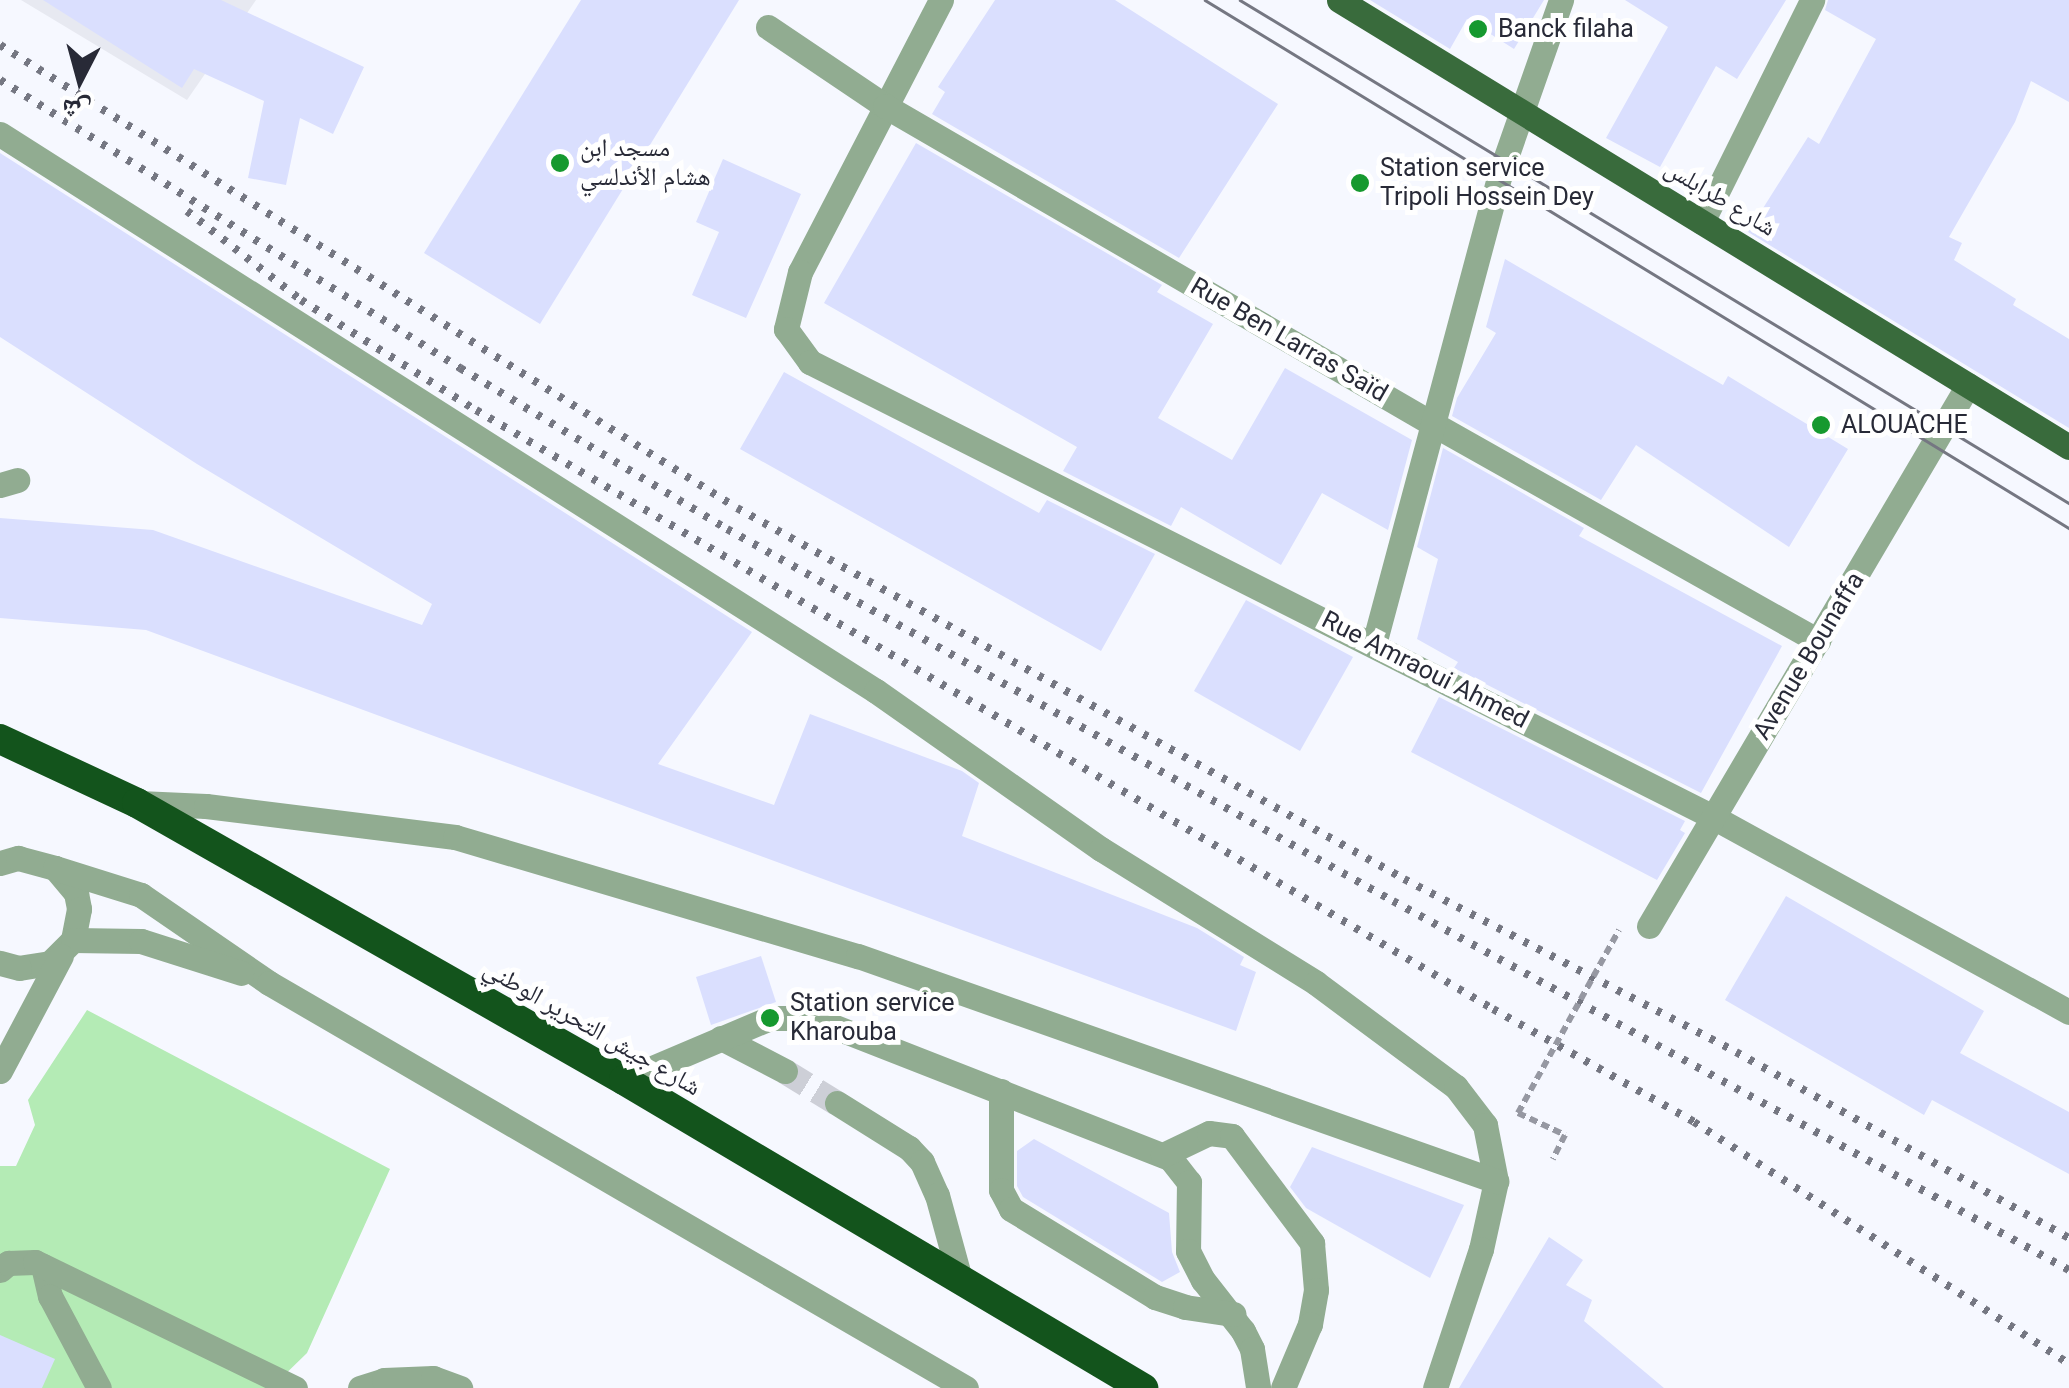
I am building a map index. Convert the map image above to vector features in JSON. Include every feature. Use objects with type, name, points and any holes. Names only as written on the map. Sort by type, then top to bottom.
[{"type":"highway","name":"شارع جيش التحرير الوطني","points":[[0,739],[137,803],[624,1080],[1143,1388]]},
{"type":"main road","name":"شارع طرابلس","points":[[1340,0],[2069,447]]},
{"type":"street","points":[[886,106],[941,0]]},
{"type":"street","points":[[1374,644],[1499,176],[1561,0]]},
{"type":"street","points":[[1702,222],[1812,0]]},
{"type":"street","name":"Rue Ben Larras Saïd","points":[[768,27],[886,106],[1433,424],[1818,640]]},
{"type":"street","name":"Rue Amraoui Ahmed","points":[[886,106],[800,272],[786,330],[810,362],[1713,817],[2069,1012]]},
{"type":"street","points":[[0,134],[876,690],[1101,849],[1316,984],[1456,1087],[1485,1125],[1496,1180],[1481,1249],[1435,1388]]},
{"type":"street","name":"Avenue Bounaffa","points":[[1650,926],[1968,385]]},
{"type":"street","points":[[137,803],[206,806],[455,837],[858,956],[1496,1180]]},
{"type":"street","points":[[0,863],[18,858],[141,895],[269,983],[966,1388]]},
{"type":"street","points":[[0,1071],[78,925],[76,893],[55,868]]},
{"type":"street","points":[[0,963],[35,968],[68,947],[141,941],[269,983]]},
{"type":"street","points":[[624,1080],[770,1018],[812,1018],[1163,1155],[1177,1162],[1189,1182],[1185,1240],[1194,1266],[1232,1314],[1252,1349],[1258,1388]]},
{"type":"street","points":[[721,1038],[784,1071]]},
{"type":"street","points":[[1001,1091],[1001,1190],[1011,1210],[1155,1297],[1185,1308],[1232,1314]]},
{"type":"street","points":[[837,1103],[909,1148],[922,1162],[937,1195],[960,1279]]},
{"type":"street","points":[[1163,1155],[1209,1132],[1232,1136],[1312,1242],[1316,1290],[1310,1324],[1283,1388]]},
{"type":"street","points":[[0,1270],[20,1261],[43,1266],[295,1388]]},
{"type":"street","points":[[43,1266],[50,1296],[99,1381],[98,1388]]},
{"type":"street","points":[[360,1388],[384,1380],[432,1378],[460,1388]]},
{"type":"path","points":[[1554,1159],[1565,1135],[1518,1113],[1619,930]]},
{"type":"shaded area","points":[[21,0],[256,0],[187,100]]},
{"type":"green space","points":[[87,1010],[390,1169],[307,1353],[271,1388],[0,1388],[0,1166],[16,1166],[35,1125],[28,1100]]},
{"type":"building","points":[[43,0],[221,0],[364,67],[333,134],[300,118],[286,185],[248,178],[264,101],[194,69],[182,88]]},
{"type":"building","name":"مسجد ابن هشام الأندلسي","points":[[581,0],[739,0],[540,324],[424,253]]},
{"type":"building","points":[[995,0],[1115,0],[1278,104],[1179,258],[932,114],[945,92],[938,87]]},
{"type":"building","points":[[1370,0],[1544,0],[1514,49],[1467,19],[1450,49]]},
{"type":"building","points":[[1625,0],[1786,0],[1737,79],[1716,66],[1660,167],[1606,138],[1668,27]]},
{"type":"building","points":[[1828,0],[2069,0],[2069,102],[2031,81],[2015,122],[1949,237],[1962,243],[1954,260],[2016,299],[2013,305],[2069,339],[2069,428],[1748,232],[1808,137],[1819,144],[1876,39],[1825,10]]},
{"type":"building","points":[[916,143],[1162,285],[1157,292],[1213,324],[1158,418],[1232,460],[1285,368],[1412,440],[1388,530],[1322,493],[1281,565],[1181,507],[1171,526],[1063,471],[1077,447],[824,303]]},
{"type":"building","points":[[0,153],[752,632],[658,764],[774,805],[810,714],[962,771],[979,783],[962,836],[1197,928],[1244,957],[1240,965],[1256,972],[1236,1031],[146,630],[0,618],[0,518],[153,530],[422,625],[432,604],[197,464],[0,337]]},
{"type":"building","points":[[723,159],[801,194],[746,318],[692,295],[719,232],[696,222]]},
{"type":"building","points":[[1505,259],[1723,385],[1728,376],[1848,449],[1789,547],[1636,445],[1601,500],[1452,416],[1457,398],[1496,333],[1486,327]]},
{"type":"building","points":[[784,372],[1039,513],[1047,500],[1155,554],[1101,651],[740,449]]},
{"type":"building","points":[[1443,448],[1584,528],[1579,536],[1782,646],[1701,793],[1454,668],[1458,662],[1417,639],[1438,559],[1417,547]]},
{"type":"building","points":[[1246,600],[1353,657],[1300,751],[1194,691]]},
{"type":"building","points":[[1439,697],[1685,821],[1680,830],[1685,833],[1657,880],[1411,752]]},
{"type":"building","points":[[1786,896],[1984,1011],[1960,1053],[2069,1112],[2069,1174],[1932,1100],[1924,1115],[1725,1000]]},
{"type":"building","points":[[761,956],[776,1002],[711,1025],[696,977]]},
{"type":"building","points":[[1034,1139],[1169,1213],[1172,1252],[1180,1272],[1162,1282],[1023,1197],[1017,1186],[1017,1151]]},
{"type":"building","points":[[1312,1147],[1464,1205],[1430,1278],[1306,1208],[1290,1187]]},
{"type":"building","points":[[1549,1237],[1583,1260],[1566,1285],[1592,1300],[1584,1321],[1664,1388],[1459,1388]]},
{"type":"building","points":[[0,1335],[55,1359],[42,1388],[0,1388]]},
{"type":"tunnel","points":[[785,1071],[837,1103]]},
{"type":"tram line","points":[[1205,0],[2069,528]]},
{"type":"tram line","points":[[1240,0],[2069,503]]},
{"type":"railway","points":[[0,45],[737,508],[1404,879],[1736,1052],[2069,1238]]},
{"type":"railway","points":[[0,80],[460,368],[727,529],[1393,901],[2069,1270]]},
{"type":"railway","points":[[187,211],[301,300],[476,410],[1493,1009],[1694,1122],[2069,1364]]},
{"type":"place","name":"Banck filaha","points":[[1478,29]]},
{"type":"place","name":"مسجد ابن هشام الأندلسي","points":[[560,163]]},
{"type":"place","name":"Station service Tripoli Hossein Dey","points":[[1360,183]]},
{"type":"place","name":"ALOUACHE","points":[[1821,425]]},
{"type":"place","name":"Station service Kharouba","points":[[770,1018]]}]
